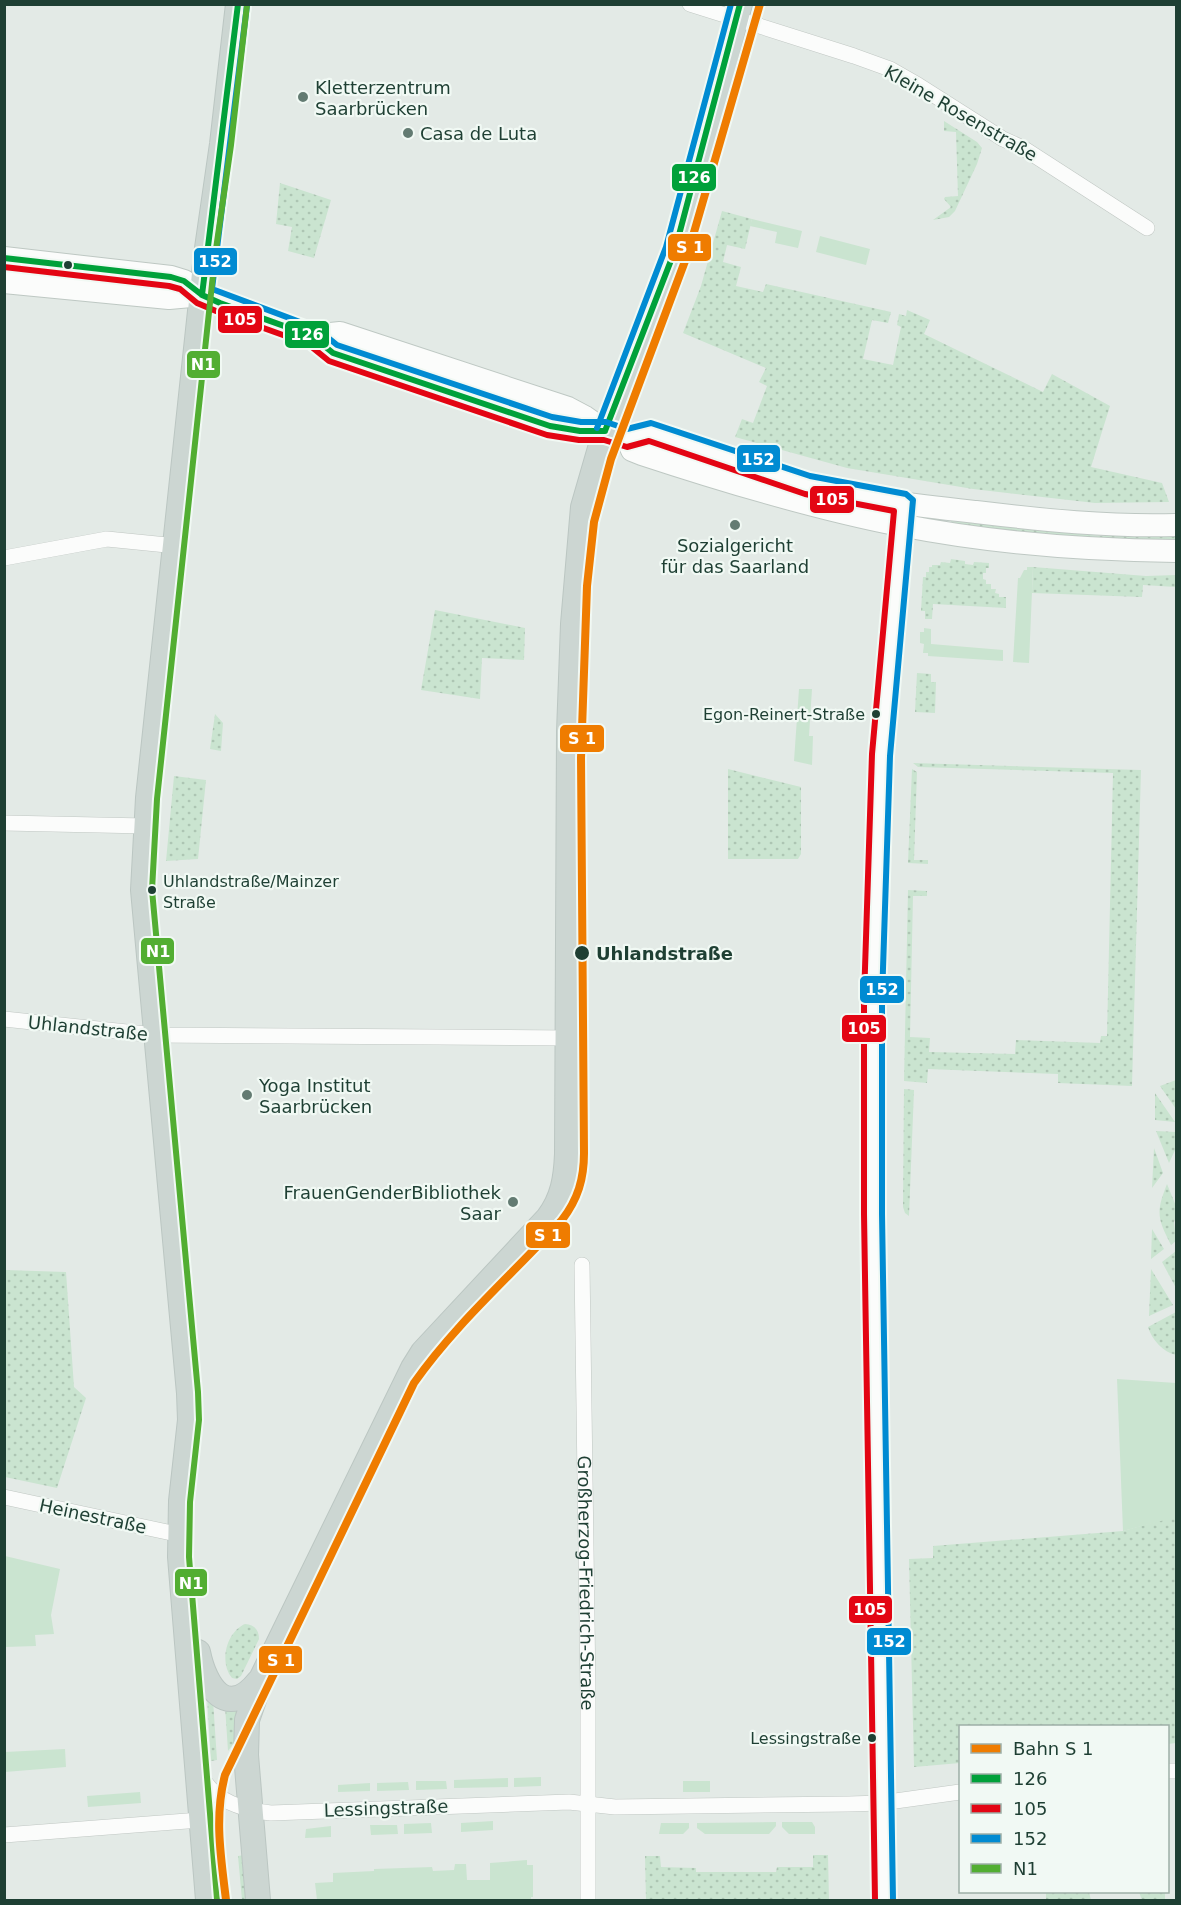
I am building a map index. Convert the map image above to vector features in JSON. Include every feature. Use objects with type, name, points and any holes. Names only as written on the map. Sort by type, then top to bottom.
[{"type":"main road","points":[[208,1900],[180,1557],[181,1501],[190,1420],[189,1393],[155,1035],[143,879],[146,826],[202,295],[238,4]]},
{"type":"main road","points":[[258,1900],[246,1768],[247,1731],[256,1685],[409,1375],[423,1352],[525,1244],[558,1205],[566,1173],[567,1154],[568,833],[573,624],[583,507],[616,435],[675,250],[725,57],[741,9]]},
{"type":"main road","points":[[4,258],[171,277],[184,281],[202,295],[233,308],[312,336],[340,333],[351,336],[568,408],[616,435],[632,450],[804,503],[902,525],[1021,542],[1088,549],[1176,551]]},
{"type":"main road","points":[[4,282],[169,298],[202,295]]},
{"type":"main road","points":[[616,435],[649,432],[808,485],[843,494],[1051,520],[1101,524],[1176,525]]},
{"type":"main road","points":[[902,525],[904,503]]},
{"type":"main road","points":[[181,1539],[188,1557],[198,1651],[207,1681],[215,1692],[228,1699],[236,1700],[256,1685]]},
{"type":"street","name":"Kleine Rosenstraße","points":[[690,4],[741,9],[762,27],[860,58],[903,76],[1003,139],[1023,148],[1147,228]]},
{"type":"street","points":[[725,57],[742,34],[762,27]]},
{"type":"street","points":[[884,1900],[873,1214],[873,999],[881,755],[902,525]]},
{"type":"street","points":[[4,558],[107,539],[177,546]]},
{"type":"street","points":[[4,823],[146,826]]},
{"type":"street","name":"Uhlandstraße","points":[[4,1019],[155,1035],[568,1038]]},
{"type":"street","name":"Großherzog-Friedrich-Straße","points":[[582,1265],[588,1900]]},
{"type":"street","name":"Heinestraße","points":[[4,1497],[181,1539]]},
{"type":"street","name":"Lessingstraße","points":[[197,1767],[210,1790],[228,1802],[250,1810],[273,1813],[557,1802],[618,1807],[881,1803],[959,1792]]},
{"type":"street","points":[[4,1835],[200,1820]]},
{"type":"green space","points":[[944,121],[977,142],[982,148],[955,211],[949,217],[933,220],[951,207],[944,199],[945,197],[958,196],[956,132],[944,131]]},
{"type":"green space","points":[[280,183],[331,200],[314,258],[288,251],[292,227],[276,224]]},
{"type":"green space","points":[[722,211],[752,219],[745,249],[727,245],[723,262],[741,267],[736,286],[763,292],[766,284],[891,312],[888,323],[872,320],[863,359],[893,365],[901,327],[897,325],[899,314],[906,316],[907,310],[930,320],[924,334],[1043,392],[1052,374],[1110,406],[1091,467],[1162,483],[1169,502],[1095,503],[973,489],[847,468],[735,437],[742,419],[753,423],[767,386],[759,382],[766,368],[683,333],[701,286]]},
{"type":"green space","points":[[752,219],[802,231],[798,248],[775,243],[777,232],[750,226]]},
{"type":"green space","points":[[820,236],[870,249],[866,265],[816,252]]},
{"type":"green space","points":[[951,521],[1100,536],[1176,535],[1176,541],[1125,541],[951,526]]},
{"type":"green space","points":[[951,559],[973,565],[974,562],[989,563],[986,573],[983,573],[983,579],[986,580],[986,584],[991,584],[991,589],[996,589],[995,593],[999,594],[999,597],[1006,597],[1006,608],[933,604],[932,619],[925,619],[925,611],[921,611],[923,577],[926,577],[926,572],[929,572],[929,567],[932,565],[940,565],[941,562],[950,563]]},
{"type":"green space","points":[[1027,567],[1033,567],[1029,663],[1013,662],[1018,578],[1024,570],[1027,570]]},
{"type":"green space","points":[[1033,567],[1146,576],[1176,575],[1176,587],[1143,585],[1142,597],[1032,593]]},
{"type":"green space","points":[[435,610],[525,628],[524,660],[482,658],[480,699],[421,690]]},
{"type":"green space","points":[[924,628],[931,629],[931,644],[1003,650],[1003,661],[928,656],[928,653],[923,653],[924,644],[920,643],[920,632],[924,632]]},
{"type":"green space","points":[[917,673],[931,674],[931,682],[936,682],[935,713],[915,712]]},
{"type":"green space","points":[[799,689],[812,689],[809,736],[813,736],[812,765],[794,761]]},
{"type":"green space","points":[[215,714],[223,723],[221,751],[210,749]]},
{"type":"green space","points":[[913,763],[1141,770],[1132,1086],[1058,1083],[1058,1074],[928,1069],[927,1083],[904,1081],[908,890],[927,891],[927,896],[913,896],[910,1037],[930,1038],[929,1052],[1015,1054],[1016,1040],[1100,1043],[1101,1036],[1107,1036],[1113,773],[918,767]]},
{"type":"green space","points":[[728,769],[801,787],[801,854],[798,859],[728,859]]},
{"type":"green space","points":[[912,769],[917,772],[914,860],[928,860],[928,864],[908,863]]},
{"type":"green space","points":[[174,776],[206,780],[198,859],[166,861]]},
{"type":"green space","points":[[1176,1080],[1176,1109],[1160,1086]]},
{"type":"green space","points":[[904,1089],[914,1090],[909,1216],[903,1207]]},
{"type":"green space","points":[[1155,1093],[1175,1122],[1155,1120]]},
{"type":"green space","points":[[1156,1131],[1176,1132],[1176,1148],[1169,1163]]},
{"type":"green space","points":[[1154,1148],[1163,1173],[1152,1188]]},
{"type":"green space","points":[[1167,1184],[1176,1206],[1174,1222],[1176,1241],[1171,1245],[1160,1215],[1161,1202]]},
{"type":"green space","points":[[1152,1229],[1164,1249],[1151,1259]]},
{"type":"green space","points":[[1176,1251],[1176,1288],[1162,1262]]},
{"type":"green space","points":[[1151,1269],[1173,1305],[1149,1316]]},
{"type":"green space","points":[[5,1270],[66,1272],[74,1387],[86,1398],[57,1488],[5,1477]]},
{"type":"green space","points":[[1176,1312],[1176,1355],[1159,1345],[1148,1327]]},
{"type":"green space","points":[[1117,1379],[1176,1383],[1176,1517],[1123,1531]]},
{"type":"green space","points":[[1176,1516],[1176,1743],[1169,1744],[1169,1725],[959,1725],[959,1763],[914,1767],[909,1559],[933,1558],[933,1546],[1123,1531]]},
{"type":"green space","points":[[5,1556],[60,1569],[51,1615],[54,1634],[35,1635],[36,1646],[5,1647]]},
{"type":"green space","points":[[245,1624],[256,1628],[259,1639],[241,1676],[237,1679],[232,1678],[228,1672],[226,1648],[233,1634]]},
{"type":"green space","points":[[207,1697],[213,1700],[217,1760],[211,1761]]},
{"type":"green space","points":[[225,1706],[239,1711],[234,1743],[228,1751]]},
{"type":"green space","points":[[65,1749],[66,1767],[5,1772],[5,1752]]},
{"type":"green space","points":[[541,1777],[541,1786],[514,1787],[514,1778]]},
{"type":"green space","points":[[508,1778],[508,1787],[454,1788],[454,1780]]},
{"type":"green space","points":[[416,1781],[446,1781],[447,1789],[416,1790]]},
{"type":"green space","points":[[683,1781],[710,1781],[710,1792],[683,1792]]},
{"type":"green space","points":[[408,1782],[409,1790],[377,1791],[377,1783]]},
{"type":"green space","points":[[370,1783],[370,1791],[338,1792],[338,1785]]},
{"type":"green space","points":[[140,1792],[141,1803],[88,1807],[87,1796]]},
{"type":"green space","points":[[493,1821],[493,1830],[461,1832],[461,1823]]},
{"type":"green space","points":[[776,1822],[776,1826],[769,1834],[705,1834],[697,1828],[697,1823]]},
{"type":"green space","points":[[782,1822],[812,1822],[815,1834],[789,1834],[782,1827]]},
{"type":"green space","points":[[431,1823],[432,1833],[404,1834],[404,1824]]},
{"type":"green space","points":[[661,1823],[689,1823],[689,1828],[683,1834],[659,1834]]},
{"type":"green space","points":[[370,1825],[397,1825],[398,1834],[371,1835]]},
{"type":"green space","points":[[331,1826],[331,1837],[305,1838],[306,1829]]},
{"type":"green space","points":[[245,1855],[249,1900],[242,1900],[238,1856]]},
{"type":"green space","points":[[813,1855],[828,1855],[829,1900],[646,1900],[645,1856],[660,1856],[661,1867],[696,1868],[696,1872],[776,1872],[777,1867],[813,1867]]},
{"type":"green space","points":[[527,1860],[527,1865],[533,1865],[533,1897],[531,1900],[317,1900],[315,1883],[333,1882],[333,1873],[432,1867],[433,1871],[454,1870],[455,1864],[466,1864],[467,1880],[490,1880],[490,1863]]},
{"type":"green space","points":[[1046,1893],[1089,1893],[1091,1900],[1046,1900]]},
{"type":"green space","points":[[1139,1893],[1165,1893],[1165,1900],[1142,1900]]},
{"type":"transit line","name":"126","points":[[202,295],[238,4]]},
{"type":"transit line","name":"152","points":[[597,428],[666,247],[731,4]]},
{"type":"transit line","name":"126","points":[[605,431],[675,250],[740,4]]},
{"type":"transit line","points":[[226,1900],[219,1822],[225,1775],[414,1383],[467,1319],[562,1220],[579,1188],[584,1153],[581,758],[587,586],[594,522],[611,459],[688,253],[760,4]]},
{"type":"transit line","name":"152","points":[[247,5],[212,289],[316,328],[337,345],[552,417],[581,422],[606,422],[627,429],[651,423],[810,476],[906,494],[913,500],[890,756],[882,999],[882,1214],[893,1900]]},
{"type":"transit line","name":"N1","points":[[217,1899],[189,1557],[190,1502],[199,1420],[198,1392],[152,890],[157,799],[215,256],[231,145],[247,5]]},
{"type":"transit line","name":"126","points":[[4,258],[171,277],[184,281],[202,295],[220,303],[312,336],[333,353],[550,426],[580,431],[605,431]]},
{"type":"transit line","name":"105","points":[[4,267],[180,289],[197,303],[308,344],[329,361],[547,435],[579,440],[604,440],[627,447],[649,441],[805,494],[894,511],[872,754],[864,999],[864,1214],[875,1900]]},
{"type":"place","name":"Kletterzentrum Saarbrücken","points":[[303,97]]},
{"type":"place","name":"Casa de Luta","points":[[408,133]]},
{"type":"place","name":"Sozialgericht für das Saarland","points":[[735,525]]},
{"type":"place","name":"Egon-Reinert-Straße","points":[[876,714]]},
{"type":"place","name":"Uhlandstraße/Mainzer Straße","points":[[152,890]]},
{"type":"place","name":"Uhlandstraße","points":[[582,953]]},
{"type":"place","name":"Yoga Institut Saarbrücken","points":[[247,1095]]},
{"type":"place","name":"FrauenGenderBibliothek Saar","points":[[513,1202]]},
{"type":"place","name":"Lessingstraße","points":[[872,1738]]}]
